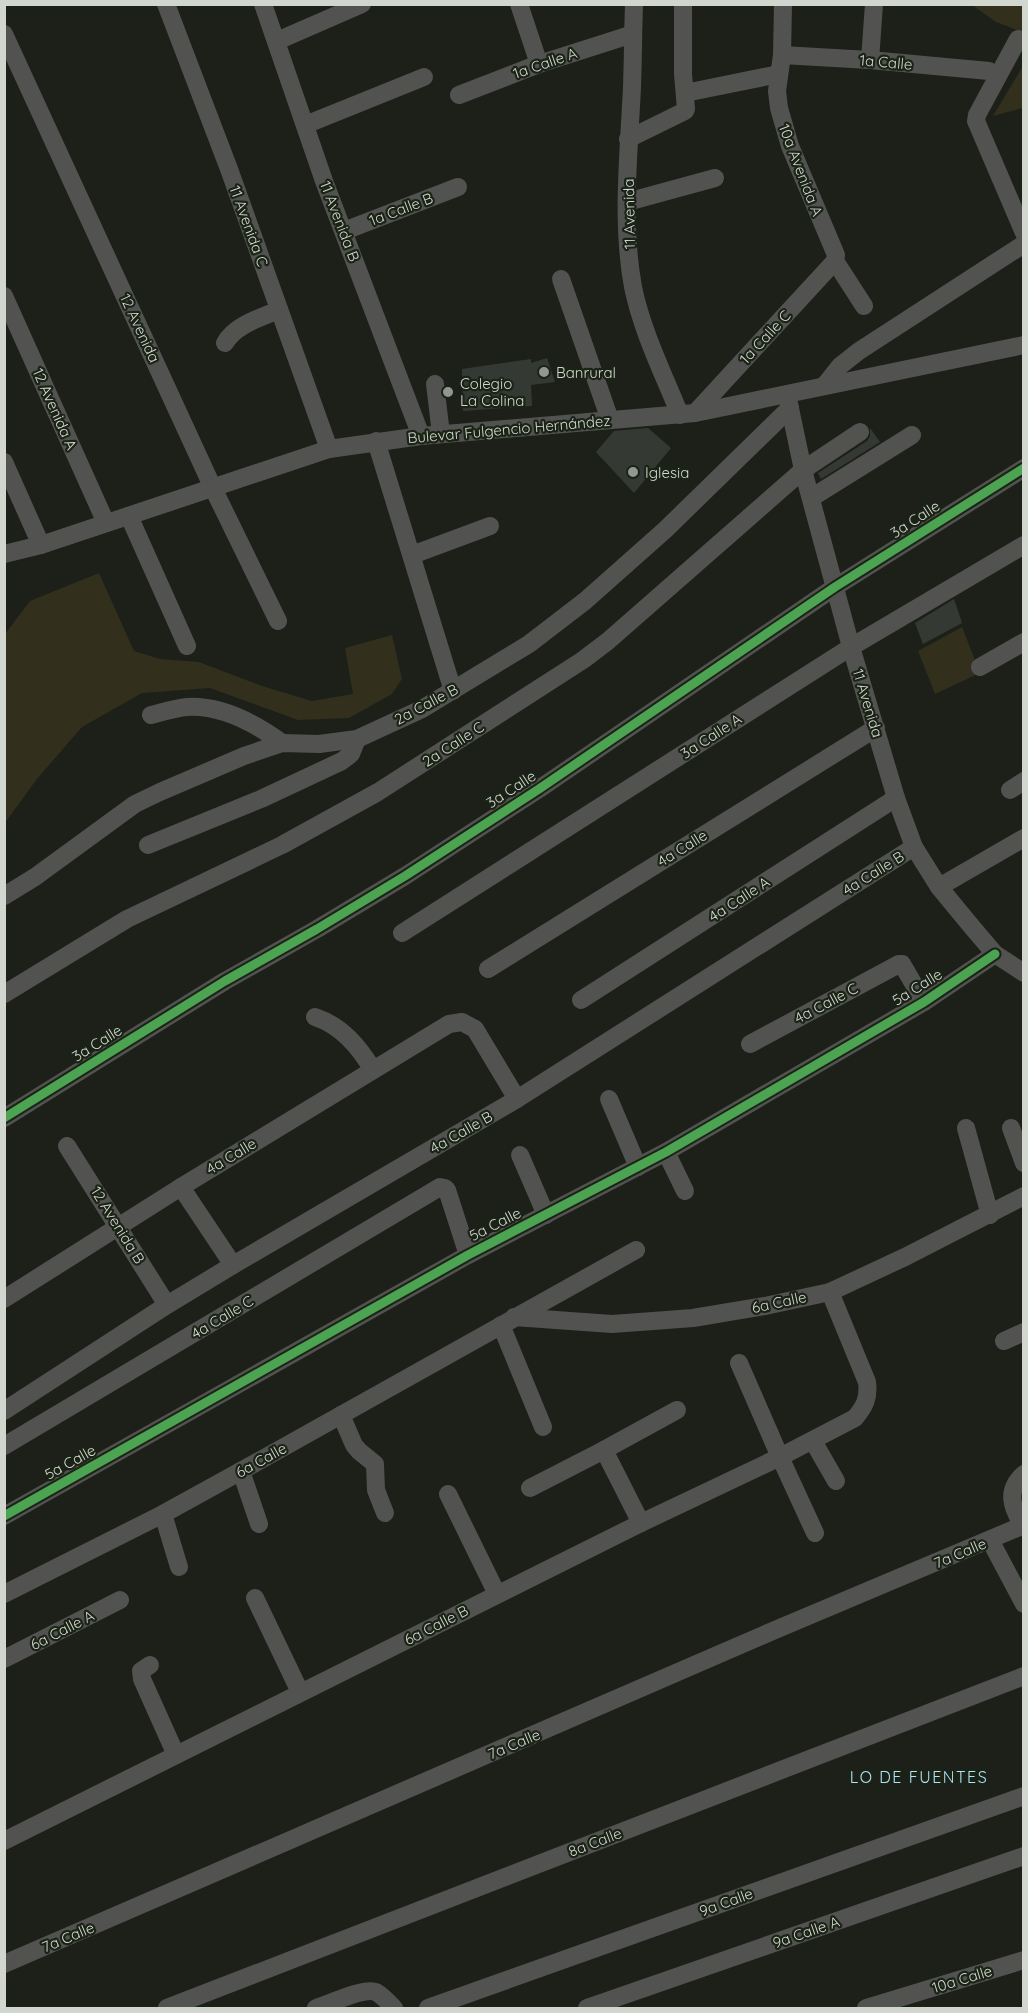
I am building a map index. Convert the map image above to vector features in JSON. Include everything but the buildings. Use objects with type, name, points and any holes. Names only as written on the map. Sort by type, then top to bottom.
[{"type":"street","name":"11 Avenida C","points":[[166,4],[229,169],[329,449]]},
{"type":"street","name":"11 Avenida B","points":[[263,4],[305,125],[421,436]]},
{"type":"street","points":[[277,41],[362,4]]},
{"type":"street","points":[[519,4],[539,64]]},
{"type":"street","name":"11 Avenida","points":[[634,4],[628,139],[629,252],[635,295],[647,335],[688,414]]},
{"type":"street","points":[[683,4],[685,102]]},
{"type":"street","name":"10a Avenida A","points":[[783,4],[782,55],[777,99],[783,127],[836,255],[835,261],[864,306]]},
{"type":"street","points":[[870,60],[874,4]]},
{"type":"street","name":"12 Avenida","points":[[4,34],[213,488],[278,621]]},
{"type":"street","name":"1a Calle A","points":[[459,95],[539,64],[633,34]]},
{"type":"street","points":[[1017,39],[976,121],[1023,233]]},
{"type":"street","name":"1a Calle","points":[[782,55],[989,71]]},
{"type":"street","points":[[628,139],[685,102],[779,74]]},
{"type":"street","points":[[305,125],[424,77]]},
{"type":"street","points":[[627,202],[715,178]]},
{"type":"street","name":"1a Calle B","points":[[344,231],[458,187]]},
{"type":"street","points":[[824,386],[840,366],[860,351],[1023,244]]},
{"type":"street","name":"1a Calle C","points":[[688,414],[835,261]]},
{"type":"street","points":[[561,279],[610,420]]},
{"type":"street","name":"12 Avenida A","points":[[4,296],[106,523]]},
{"type":"street","points":[[225,343],[229,335],[237,329],[279,310]]},
{"type":"street","name":"Bulevar Fulgencio Hernández","points":[[6,549],[42,545],[329,449],[421,436],[688,414],[789,401],[824,386],[1023,345]]},
{"type":"street","points":[[435,384],[441,434]]},
{"type":"street","name":"11 Avenida","points":[[789,401],[803,470],[851,647],[896,798],[914,847],[939,887],[995,954],[1023,973]]},
{"type":"street","name":"2a Calle B","points":[[4,896],[43,871],[135,804],[160,792],[244,756],[282,743],[320,744],[357,739],[422,710],[530,644],[576,609],[665,530],[789,401]]},
{"type":"street","name":"2a Calle C","points":[[4,994],[128,920],[282,845],[378,792],[583,660],[608,641],[803,470],[860,432]]},
{"type":"street","points":[[811,498],[912,435]]},
{"type":"street","points":[[376,441],[453,691]]},
{"type":"street","points":[[4,462],[42,545]]},
{"type":"street","name":"3a Calle","points":[[4,1118],[225,981],[405,876],[538,789],[836,587],[1023,468]]},
{"type":"street","points":[[129,516],[187,646]]},
{"type":"street","points":[[412,555],[490,526]]},
{"type":"street","name":"3a Calle A","points":[[402,933],[851,647],[1023,545]]},
{"type":"street","points":[[980,667],[1023,642]]},
{"type":"street","points":[[151,715],[188,707],[222,712],[252,724],[282,743]]},
{"type":"street","name":"4a Calle","points":[[488,969],[876,728]]},
{"type":"street","points":[[148,845],[261,799],[342,761],[351,754],[357,739]]},
{"type":"street","name":"4a Calle A","points":[[581,1000],[896,798]]},
{"type":"street","points":[[939,887],[1023,838]]},
{"type":"street","name":"4a Calle B","points":[[4,1411],[167,1305],[518,1099],[914,847]]},
{"type":"street","name":"5a Calle","points":[[4,1516],[468,1255],[666,1152],[924,1002],[995,954]]},
{"type":"street","name":"4a Calle C","points":[[750,1044],[897,965],[902,964],[924,1002]]},
{"type":"street","points":[[315,1017],[327,1021],[342,1032],[374,1070]]},
{"type":"street","name":"4a Calle","points":[[4,1299],[181,1187],[449,1024],[462,1022],[475,1029],[518,1099]]},
{"type":"street","points":[[609,1099],[638,1167]]},
{"type":"street","points":[[966,1128],[990,1215]]},
{"type":"street","points":[[1011,1128],[1023,1163]]},
{"type":"street","name":"12 Avenida B","points":[[68,1146],[167,1305]]},
{"type":"street","points":[[666,1152],[685,1191]]},
{"type":"street","points":[[520,1155],[546,1215]]},
{"type":"street","points":[[181,1187],[233,1265]]},
{"type":"street","name":"4a Calle C","points":[[4,1446],[440,1187],[445,1188],[448,1192],[468,1255]]},
{"type":"street","name":"6a Calle","points":[[507,1321],[612,1324],[693,1318],[830,1292],[990,1215],[1023,1196]]},
{"type":"street","name":"6a Calle","points":[[4,1594],[163,1514],[636,1250]]},
{"type":"street","name":"6a Calle B","points":[[4,1841],[497,1594],[813,1441],[855,1418],[864,1407],[868,1396],[867,1382],[830,1292]]},
{"type":"street","points":[[507,1321],[543,1427]]},
{"type":"street","points":[[1004,1341],[1023,1332]]},
{"type":"street","points":[[739,1363],[815,1533]]},
{"type":"street","points":[[530,1488],[677,1410]]},
{"type":"street","points":[[341,1415],[354,1445],[375,1464],[376,1490],[385,1513]]},
{"type":"street","points":[[813,1441],[836,1481]]},
{"type":"street","points":[[604,1450],[641,1523]]},
{"type":"street","points":[[241,1471],[259,1524]]},
{"type":"street","points":[[1023,1474],[1015,1482],[1011,1498],[1016,1515],[1023,1525]]},
{"type":"street","points":[[448,1494],[497,1594]]},
{"type":"street","points":[[163,1514],[179,1567]]},
{"type":"street","name":"7a Calle","points":[[4,1964],[1023,1525]]},
{"type":"street","points":[[990,1540],[1023,1604]]},
{"type":"street","points":[[255,1598],[300,1692]]},
{"type":"street","name":"6a Calle A","points":[[4,1659],[120,1600]]},
{"type":"street","points":[[150,1665],[141,1671],[142,1679],[176,1755]]},
{"type":"street","name":"8a Calle","points":[[167,2008],[1023,1676]]},
{"type":"street","name":"9a Calle","points":[[428,2008],[1023,1796]]},
{"type":"street","name":"9a Calle A","points":[[587,2008],[1023,1856]]},
{"type":"street","name":"10a Calle","points":[[866,2008],[1023,1960]]},
{"type":"street","points":[[316,2008],[371,1991],[378,1993],[394,2008]]},
{"type":"shaded area","points":[[972,5],[1023,5],[1023,32],[996,22]]},
{"type":"shaded area","points":[[1023,66],[1023,108],[993,116]]},
{"type":"shaded area","points":[[99,573],[134,651],[160,659],[199,662],[262,686],[312,701],[353,694],[345,648],[392,635],[402,679],[392,694],[349,718],[298,720],[210,688],[142,693],[82,727],[37,779],[5,823],[5,634],[30,601]]},
{"type":"shaded area","points":[[962,627],[980,673],[935,694],[918,651]]},
{"type":"cycle path","points":[[4,1118],[225,981],[405,876],[539,789],[835,587],[1024,468]]},
{"type":"cycle path","points":[[4,1516],[468,1255],[666,1152],[924,1002],[995,954]]},
{"type":"place","name":"Banrural","points":[[544,372]]},
{"type":"place","name":"Colegio La Colina","points":[[448,392]]},
{"type":"place","name":"Iglesia","points":[[633,472]]},
{"type":"district","name":"LO DE FUENTES","points":[[919,1777]]}]
